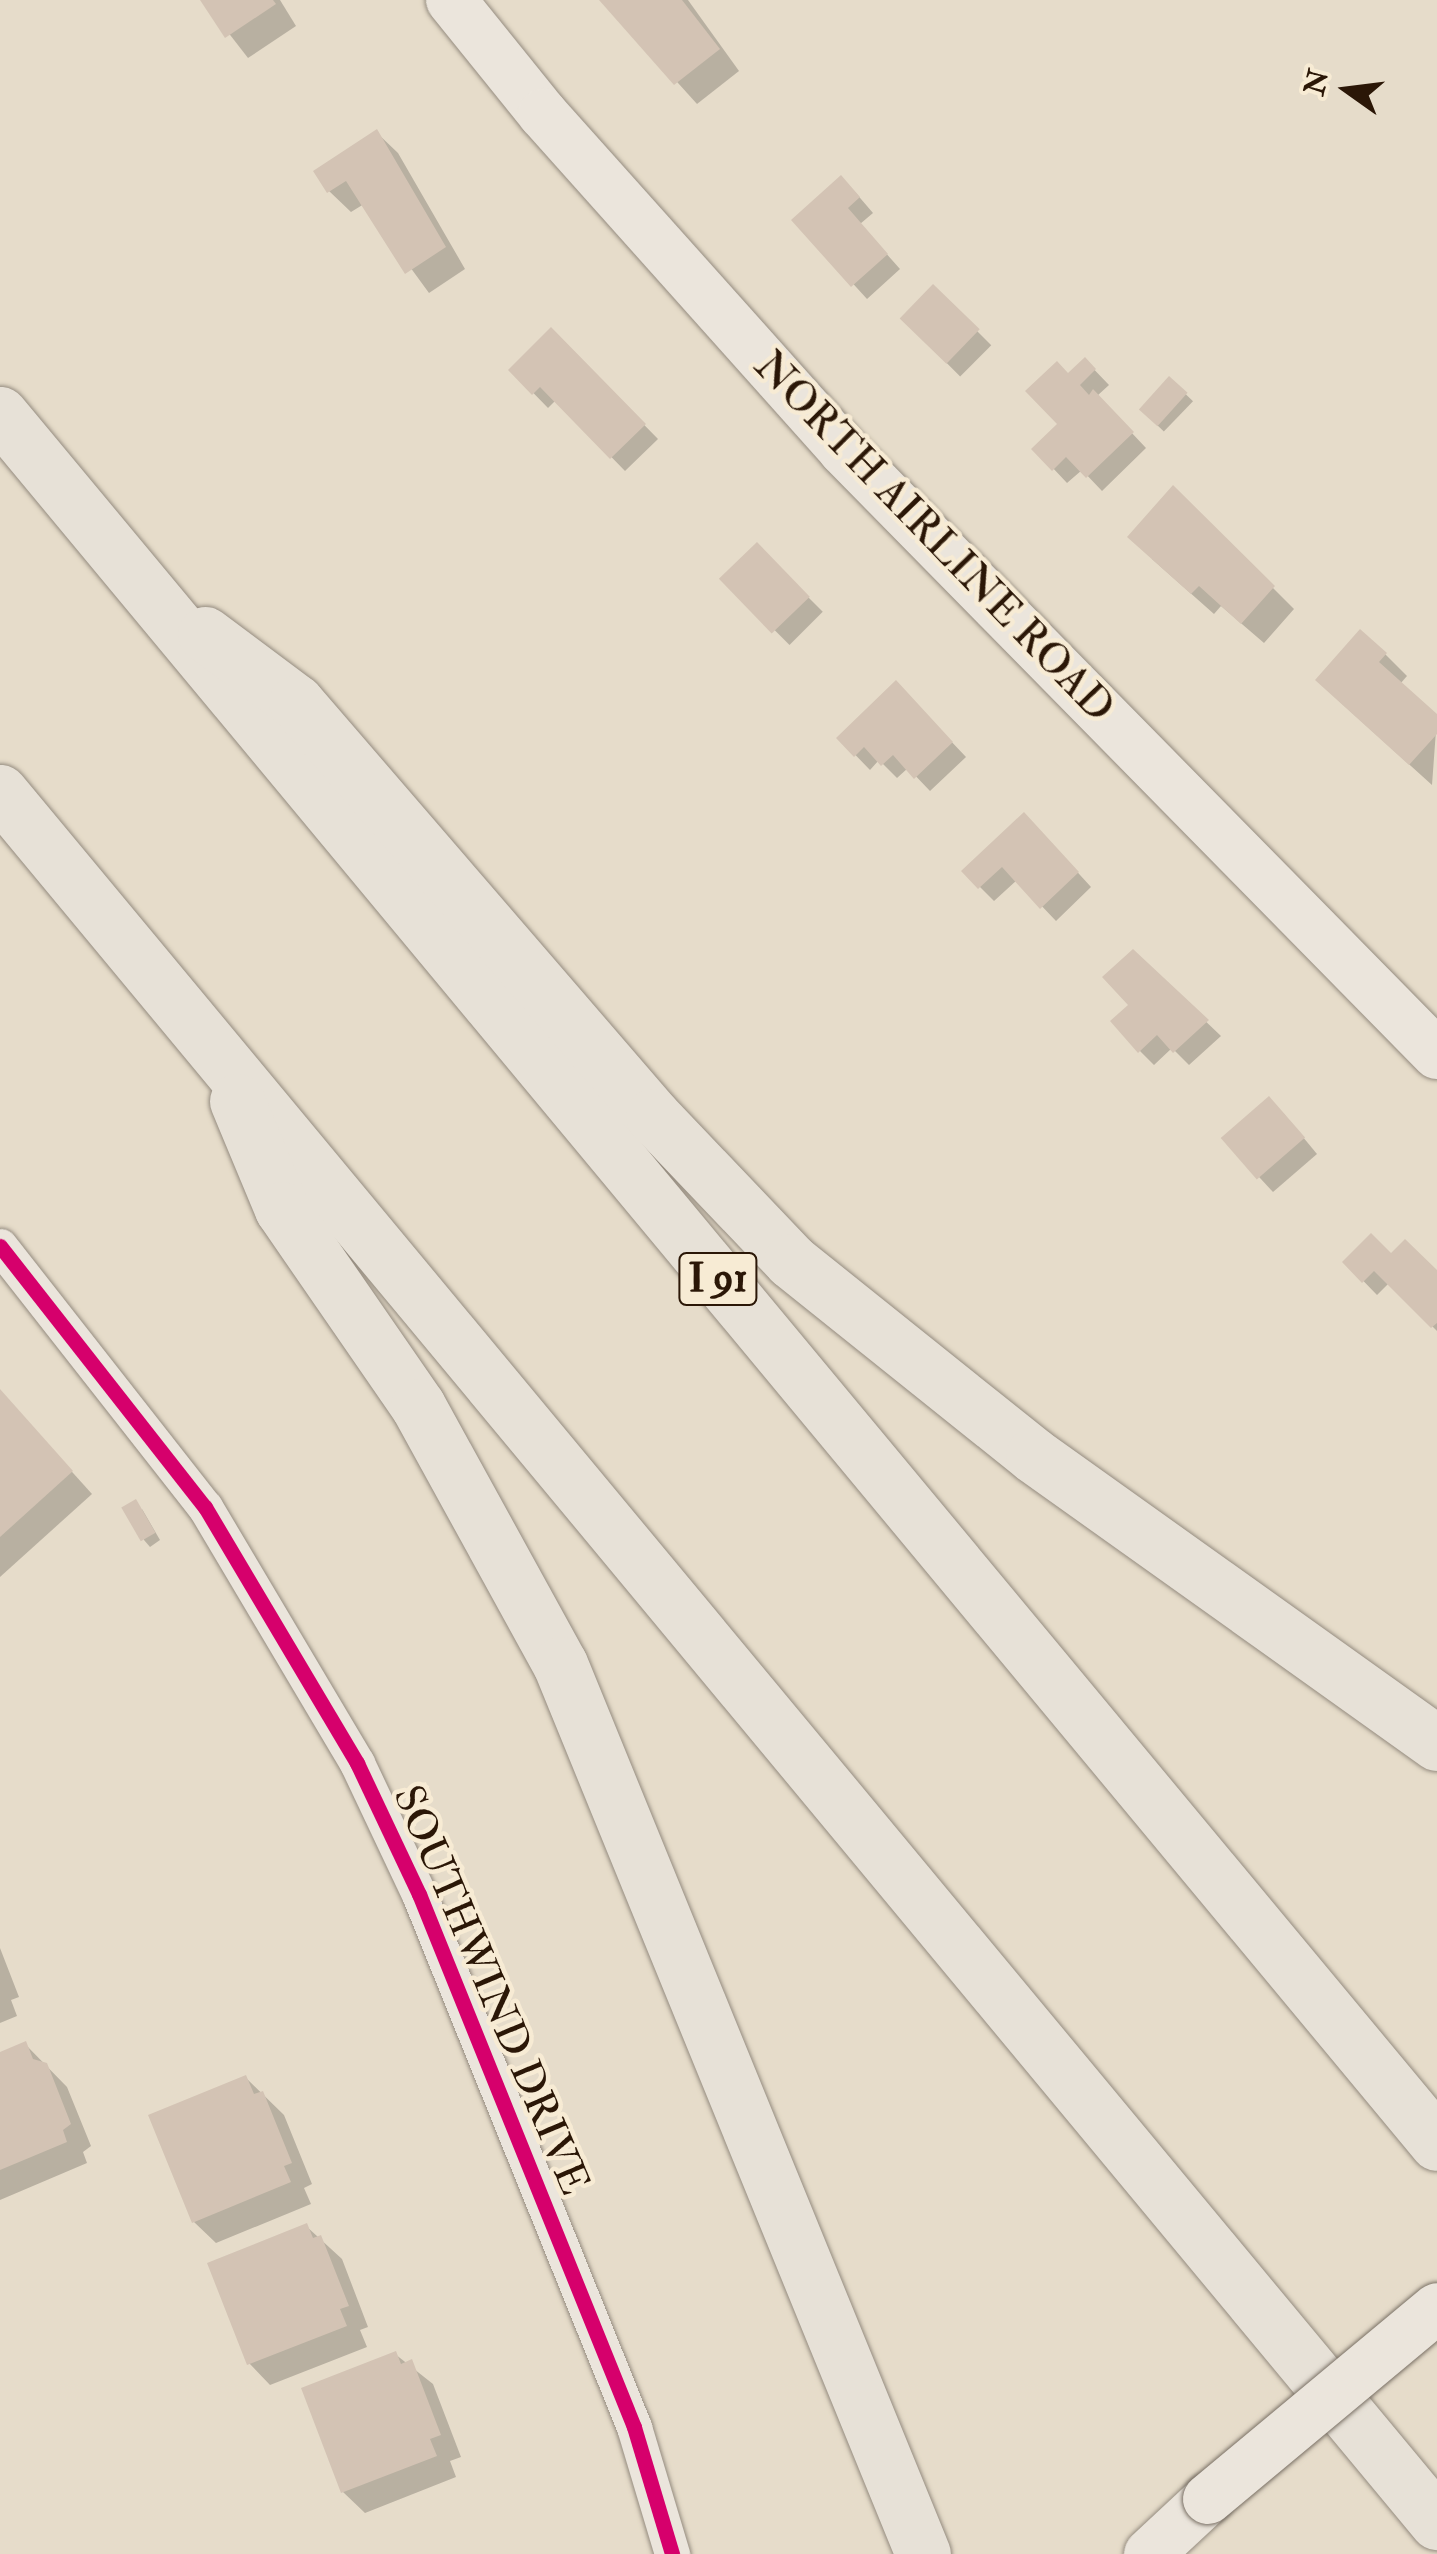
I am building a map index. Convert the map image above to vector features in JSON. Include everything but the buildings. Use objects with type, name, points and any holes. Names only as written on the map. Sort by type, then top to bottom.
[{"type":"highway","name":"I 91","points":[[0,414],[1437,2143]]},
{"type":"highway","points":[[164,611],[241,656],[296,702],[653,1116],[815,1282],[1034,1455],[1437,1742]]},
{"type":"highway","points":[[0,792],[1437,2522]]},
{"type":"highway","points":[[220,1056],[282,1209],[418,1406],[560,1664],[923,2554]]},
{"type":"main road","name":"NORTH AIRLINE ROAD","points":[[452,0],[543,114],[842,450],[1437,1054]]},
{"type":"main road","points":[[1149,2554],[1208,2499],[1437,2308]]},
{"type":"street","name":"SOUTHWIND DRIVE","points":[[0,1246],[206,1506],[357,1763],[419,1894],[634,2426],[672,2554]]},
{"type":"cycle path","points":[[0,1246],[205,1507],[357,1763],[419,1894],[634,2427],[672,2554]]}]
